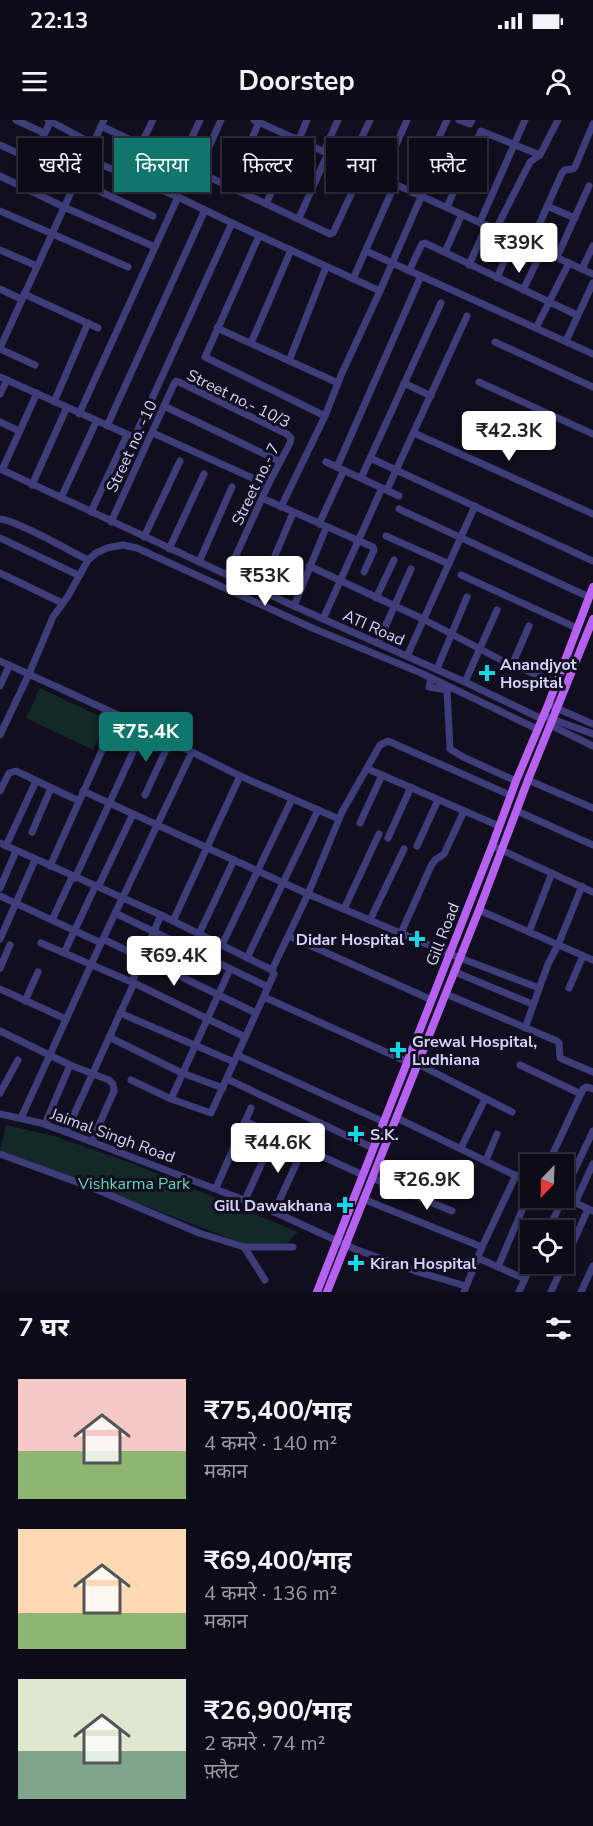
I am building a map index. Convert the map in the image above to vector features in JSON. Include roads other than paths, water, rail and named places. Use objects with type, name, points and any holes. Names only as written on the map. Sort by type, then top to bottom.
[{"type":"main road","name":"Gill Road","points":[[316,1292],[408,1062],[510,795],[549,705],[593,587]]},
{"type":"main road","name":"Gill Road","points":[[328,1292],[593,619]]},
{"type":"street","points":[[16,120],[44,133]]},
{"type":"street","points":[[144,138],[153,120]]},
{"type":"street","points":[[192,138],[200,120]]},
{"type":"street","points":[[210,145],[221,120]]},
{"type":"street","points":[[250,138],[256,121],[297,138],[307,120]]},
{"type":"street","points":[[331,138],[338,120]]},
{"type":"street","points":[[361,138],[369,120]]},
{"type":"street","points":[[397,143],[407,120]]},
{"type":"street","points":[[413,193],[447,120]]},
{"type":"street","points":[[459,120],[470,124],[472,120]]},
{"type":"street","points":[[469,265],[525,120]]},
{"type":"street","points":[[496,229],[528,166],[540,154],[558,120]]},
{"type":"street","points":[[42,138],[49,121],[82,138]]},
{"type":"street","points":[[96,138],[103,123],[130,138]]},
{"type":"street","points":[[530,245],[562,173],[575,167],[593,124]]},
{"type":"street","points":[[447,207],[481,131],[540,154]]},
{"type":"street","points":[[0,145],[18,153]]},
{"type":"street","points":[[299,218],[326,152],[314,146]]},
{"type":"street","points":[[0,176],[18,185]]},
{"type":"street","points":[[397,185],[593,274]]},
{"type":"street","points":[[557,257],[589,186]]},
{"type":"street","points":[[33,192],[155,247]]},
{"type":"street","points":[[35,365],[0,348],[71,192]]},
{"type":"street","points":[[102,192],[153,216]]},
{"type":"street","points":[[167,192],[380,291]]},
{"type":"street","points":[[240,192],[332,233],[352,192]]},
{"type":"street","points":[[266,204],[272,192]]},
{"type":"street","points":[[353,279],[392,192]]},
{"type":"street","points":[[80,414],[178,196]]},
{"type":"street","points":[[281,507],[325,416],[421,197]]},
{"type":"street","points":[[548,206],[575,218]]},
{"type":"street","points":[[107,426],[206,210]]},
{"type":"street","points":[[0,211],[128,267]]},
{"type":"street","points":[[445,252],[462,214]]},
{"type":"street","points":[[0,394],[3,378],[133,437],[232,223]]},
{"type":"street","points":[[259,236],[217,328],[206,358],[325,416]]},
{"type":"street","points":[[497,278],[514,238]]},
{"type":"street","points":[[409,271],[423,243],[577,315]]},
{"type":"street","points":[[582,269],[593,246]]},
{"type":"street","points":[[0,250],[37,266]]},
{"type":"street","points":[[251,343],[291,250]]},
{"type":"street","points":[[366,251],[593,354]]},
{"type":"street","points":[[523,290],[542,251]]},
{"type":"street","points":[[536,328],[569,263]]},
{"type":"street","points":[[289,361],[326,267]]},
{"type":"street","points":[[294,606],[340,468],[421,276]]},
{"type":"street","points":[[566,341],[593,283]]},
{"type":"street","points":[[0,289],[98,328]]},
{"type":"street","points":[[361,478],[441,303]]},
{"type":"street","points":[[323,619],[358,541],[384,489],[397,470],[467,316]]},
{"type":"street","points":[[54,402],[88,323]]},
{"type":"street","points":[[217,328],[338,383]]},
{"type":"street","points":[[495,342],[593,387]]},
{"type":"street","name":"Street no. -10","points":[[111,522],[176,382]]},
{"type":"street","name":"Street no.- 10/3","points":[[176,382],[287,434],[291,438]]},
{"type":"street","points":[[479,382],[593,434]]},
{"type":"street","points":[[404,383],[431,396]]},
{"type":"street","points":[[1,470],[37,393]]},
{"type":"street","points":[[164,406],[279,461]]},
{"type":"street","points":[[32,484],[67,408]]},
{"type":"street","points":[[0,422],[19,431]]},
{"type":"street","points":[[61,498],[96,422]]},
{"type":"street","points":[[153,433],[268,486]]},
{"type":"street","points":[[414,433],[593,514]]},
{"type":"street","points":[[91,512],[127,435]]},
{"type":"street","name":"Street no.- 7","points":[[227,575],[291,438]]},
{"type":"street","points":[[370,458],[593,561]]},
{"type":"street","points":[[144,537],[180,461]]},
{"type":"street","points":[[326,462],[399,496]]},
{"type":"street","name":"ATI Road","points":[[1,470],[260,591],[552,722]]},
{"type":"street","points":[[169,549],[204,474]]},
{"type":"street","points":[[199,562],[232,488]]},
{"type":"street","points":[[262,498],[374,548],[364,572]]},
{"type":"street","points":[[407,656],[475,506]]},
{"type":"street","points":[[399,509],[589,597]]},
{"type":"street","points":[[260,591],[293,513]]},
{"type":"street","points":[[0,519],[24,528],[88,560]]},
{"type":"street","points":[[386,536],[449,564]]},
{"type":"street","points":[[0,538],[78,575]]},
{"type":"street","points":[[0,735],[52,617],[68,596],[78,575],[96,553],[123,545],[132,546],[310,627],[431,678],[537,729]]},
{"type":"street","points":[[376,598],[394,560]]},
{"type":"street","points":[[309,566],[423,619],[512,665],[557,684]]},
{"type":"street","points":[[378,643],[411,569]]},
{"type":"street","points":[[0,573],[63,603]]},
{"type":"street","points":[[461,575],[578,628]]},
{"type":"street","points":[[437,669],[467,597]]},
{"type":"street","points":[[465,682],[497,610]]},
{"type":"street","points":[[512,665],[529,626]]},
{"type":"street","points":[[0,661],[118,715],[240,776],[339,819]]},
{"type":"street","points":[[0,686],[9,666]]},
{"type":"street","points":[[431,678],[429,687],[447,690],[450,749],[516,781]]},
{"type":"street","points":[[549,705],[593,724]]},
{"type":"street","points":[[50,866],[118,715]]},
{"type":"street","points":[[552,722],[593,734]]},
{"type":"street","points":[[552,722],[593,746]]},
{"type":"street","points":[[52,920],[111,804],[144,728]]},
{"type":"street","points":[[145,795],[170,741]]},
{"type":"street","points":[[131,1080],[171,1099],[211,1113],[264,997],[274,974],[272,970],[308,894],[339,819],[380,745],[388,741],[510,795]]},
{"type":"street","points":[[21,1118],[192,752]]},
{"type":"street","points":[[368,769],[499,826]]},
{"type":"street","points":[[0,791],[7,776],[16,771],[79,801]]},
{"type":"street","points":[[360,823],[382,775]]},
{"type":"street","points":[[173,921],[240,776]]},
{"type":"street","points":[[528,780],[593,808]]},
{"type":"street","points":[[36,782],[3,845],[161,915],[272,970]]},
{"type":"street","points":[[388,838],[411,787]]},
{"type":"street","points":[[32,832],[51,788]]},
{"type":"street","points":[[83,791],[308,894],[450,954],[539,988]]},
{"type":"street","points":[[222,945],[259,872],[292,799]]},
{"type":"street","points":[[417,846],[438,800]]},
{"type":"street","points":[[247,957],[318,810]]},
{"type":"street","points":[[401,933],[431,866],[444,854],[464,811]]},
{"type":"street","points":[[517,811],[593,845]]},
{"type":"street","points":[[64,953],[133,814]]},
{"type":"street","points":[[344,909],[379,834]]},
{"type":"street","points":[[492,846],[593,892]]},
{"type":"street","points":[[370,920],[404,849]]},
{"type":"street","points":[[0,888],[16,851]]},
{"type":"street","points":[[0,939],[35,860]]},
{"type":"street","points":[[199,934],[234,861]]},
{"type":"street","points":[[529,932],[552,873]]},
{"type":"street","points":[[525,1028],[548,964],[582,886]]},
{"type":"street","points":[[0,896],[74,930],[143,957],[256,1013]]},
{"type":"street","points":[[479,910],[593,960]]},
{"type":"street","points":[[115,913],[268,987]]},
{"type":"street","points":[[66,1132],[161,915]]},
{"type":"street","points":[[289,936],[432,1000]]},
{"type":"street","points":[[41,943],[133,983],[245,1037]]},
{"type":"street","points":[[0,968],[10,945]]},
{"type":"street","points":[[569,988],[583,956]]},
{"type":"street","points":[[171,1099],[230,969]]},
{"type":"street","points":[[25,1000],[38,972]]},
{"type":"street","points":[[455,972],[532,1004]]},
{"type":"street","points":[[0,989],[66,1019]]},
{"type":"street","points":[[446,994],[557,1041],[560,1058],[593,1073],[590,1088],[584,1089],[581,1094],[554,1154]]},
{"type":"street","points":[[264,997],[408,1062]]},
{"type":"street","points":[[120,1013],[195,1046],[235,1059],[384,1122]]},
{"type":"street","points":[[0,1032],[70,1065],[109,1080],[113,1084],[114,1091],[92,1141]]},
{"type":"street","points":[[109,1037],[182,1072],[223,1088]]},
{"type":"street","points":[[0,1093],[18,1060]]},
{"type":"street","points":[[418,1064],[512,1112]]},
{"type":"street","points":[[45,1124],[70,1065]]},
{"type":"street","points":[[520,1065],[581,1094]]},
{"type":"street","points":[[227,1079],[373,1148]]},
{"type":"street","points":[[461,1148],[484,1099]]},
{"type":"street","points":[[216,1188],[251,1108]]},
{"type":"street","name":"Jaimal Singh Road","points":[[0,1114],[45,1124],[92,1141],[216,1188],[347,1245],[465,1289]]},
{"type":"street","points":[[397,1118],[520,1177]]},
{"type":"street","points":[[245,1121],[363,1175]]},
{"type":"street","points":[[574,1171],[593,1131]]},
{"type":"street","points":[[244,1200],[275,1134]]},
{"type":"street","points":[[486,1160],[497,1134]]},
{"type":"street","points":[[274,1212],[304,1147]]},
{"type":"street","points":[[0,1155],[93,1188],[199,1233],[244,1247],[293,1247]]},
{"type":"street","points":[[574,1243],[591,1209],[575,1203],[593,1164]]},
{"type":"street","points":[[465,1289],[516,1175]]},
{"type":"street","points":[[372,1178],[452,1211]]},
{"type":"street","points":[[363,1199],[482,1247]]},
{"type":"street","points":[[498,1267],[523,1208]]},
{"type":"street","points":[[244,1247],[265,1280]]},
{"type":"street","points":[[478,1258],[525,1279]]},
{"type":"street","points":[[581,1292],[593,1266]]},
{"type":"street","points":[[519,1292],[527,1274]]},
{"type":"street","points":[[551,1292],[559,1274]]},
{"type":"place","name":"Anandjyot Hospital","points":[[487,673]]},
{"type":"place","name":"Didar Hospital","points":[[417,939]]},
{"type":"place","name":"Grewal Hospital, Ludhiana","points":[[398,1050]]},
{"type":"place","name":"S.K.","points":[[356,1134]]},
{"type":"place","name":"Gill Dawakhana","points":[[345,1205]]},
{"type":"place","name":"Kiran Hospital","points":[[356,1263]]},
{"type":"park label","name":"Vishkarma Park","points":[[134,1183]]}]
